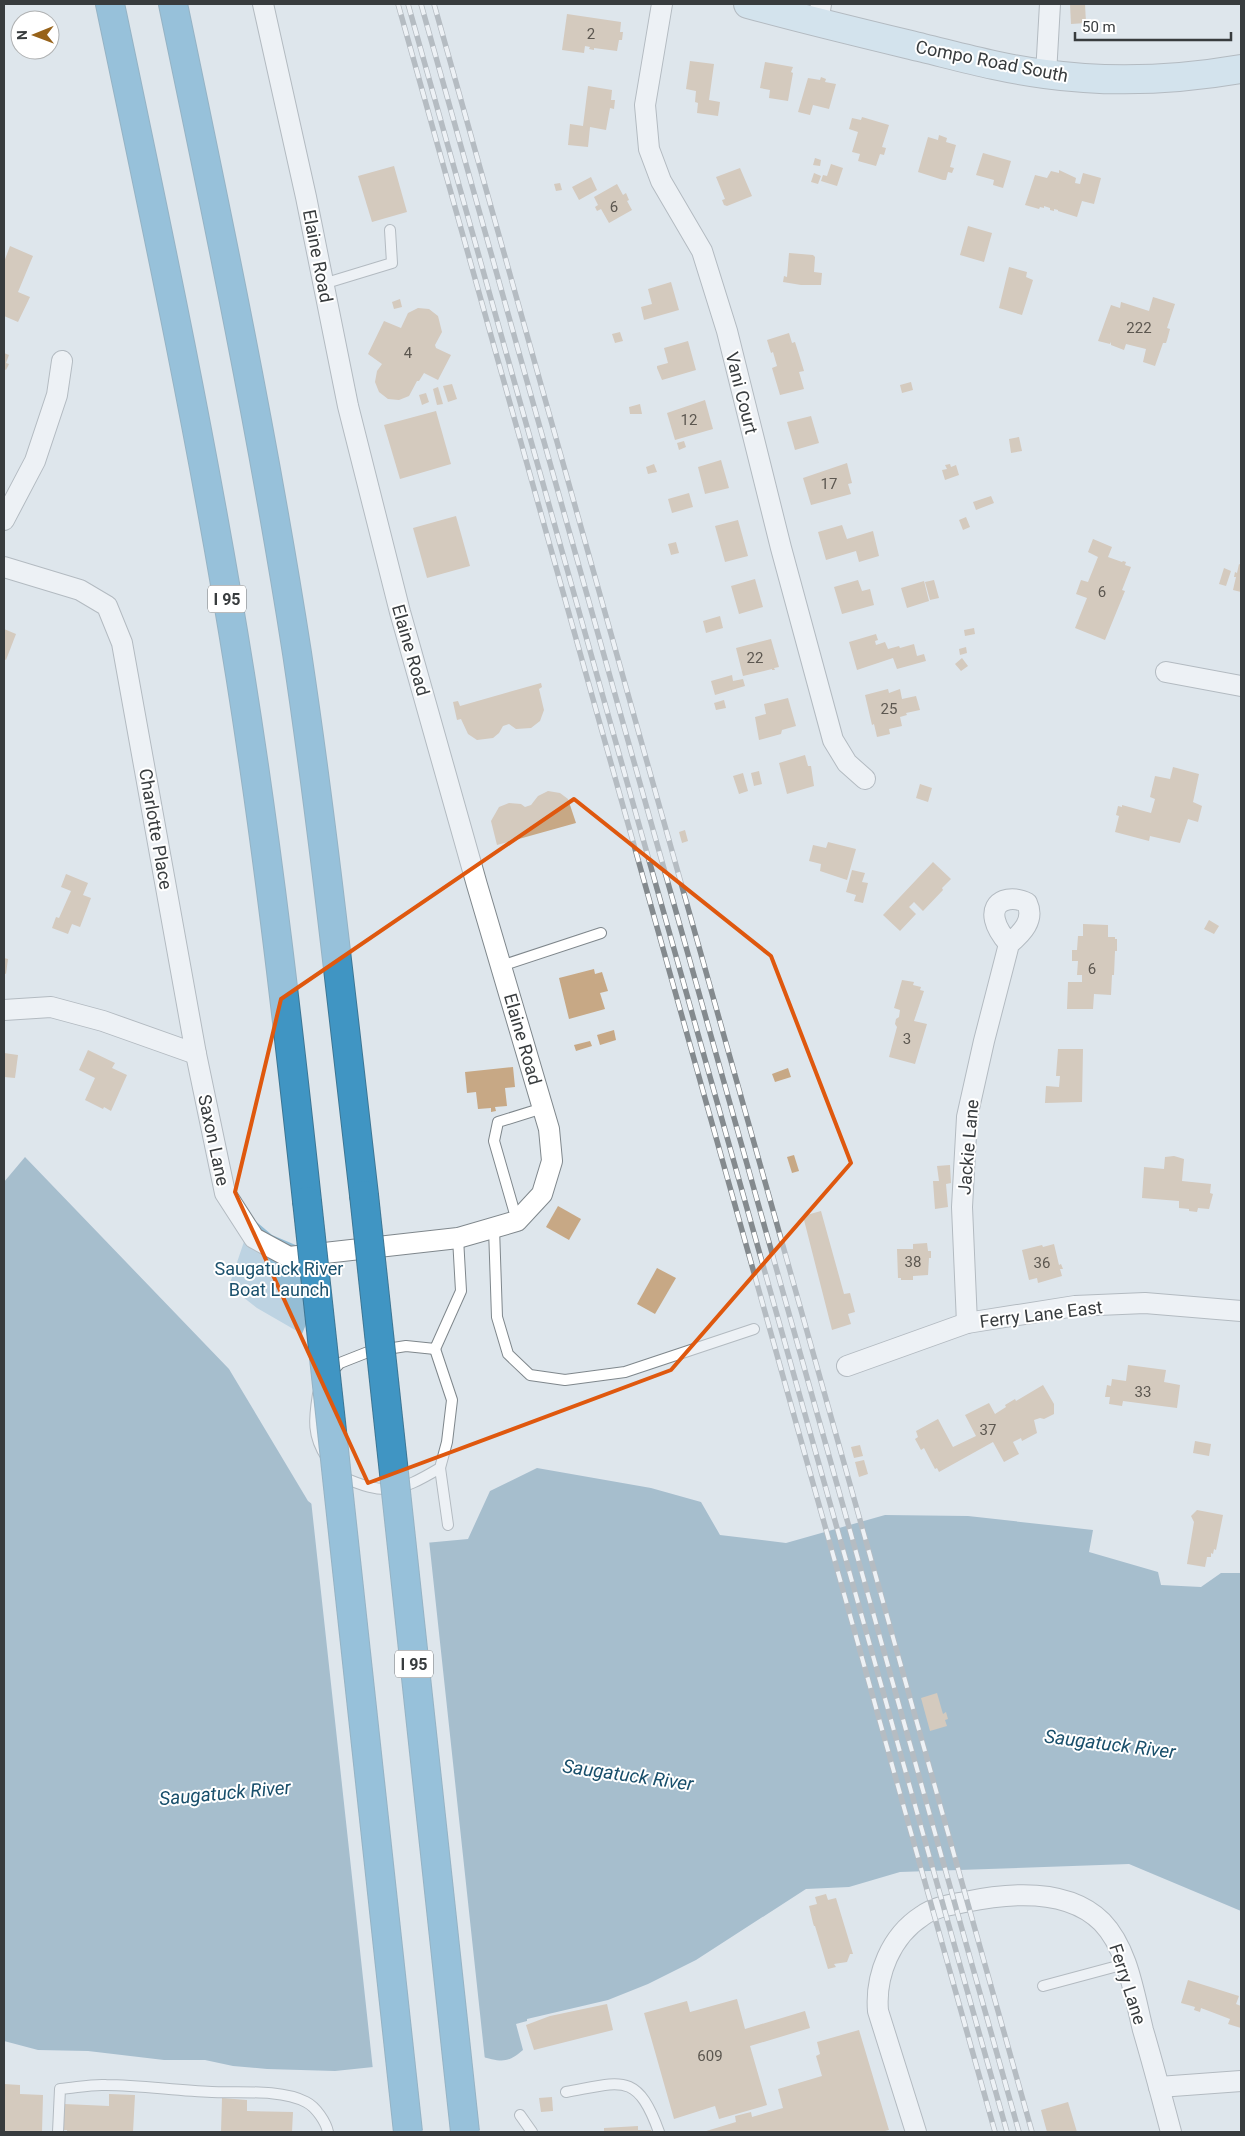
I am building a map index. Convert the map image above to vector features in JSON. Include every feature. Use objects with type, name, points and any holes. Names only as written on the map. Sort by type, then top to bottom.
[{"type":"highway","name":"I 95","points":[[110,4],[184,356],[240,673],[272,897],[307,1201],[408,2132]]},
{"type":"highway","name":"I 95","points":[[173,4],[242,345],[296,652],[326,867],[364,1195],[465,2132]]},
{"type":"street","name":"Elaine Road","points":[[263,4],[324,284],[348,406],[398,602],[501,966],[550,1129],[552,1160],[542,1194],[517,1221]]},
{"type":"street","name":"Vani Court","points":[[662,4],[645,105],[649,149],[661,181],[702,251],[727,331],[781,548],[833,740],[847,763],[865,778]]},
{"type":"street","name":"Compo Road South","points":[[748,4],[819,13],[970,60],[1046,74],[1090,78],[1158,78],[1241,69]]},
{"type":"street","points":[[1046,74],[1050,4]]},
{"type":"street","points":[[4,520],[38,452],[57,395],[62,360]]},
{"type":"street","name":"Charlotte Place","points":[[4,567],[80,590],[107,606],[122,643],[196,1054]]},
{"type":"street","points":[[1166,672],[1241,686]]},
{"type":"street","name":"Jackie Lane","points":[[967,1323],[962,1206],[967,1117],[1009,944]]},
{"type":"street","points":[[4,1010],[52,1008],[103,1021],[196,1054]]},
{"type":"street","name":"Saxon Lane","points":[[196,1054],[225,1193],[254,1238],[289,1257],[458,1238]]},
{"type":"street","points":[[458,1238],[517,1221]]},
{"type":"street","name":"Ferry Lane East","points":[[847,1366],[967,1323],[1075,1306],[1145,1303],[1241,1311]]},
{"type":"street","name":"Ferry Lane","points":[[916,2132],[878,2011],[878,1991],[882,1969],[898,1938],[920,1916],[939,1908],[992,1896],[1015,1894],[1042,1896],[1082,1908],[1101,1921],[1115,1939],[1125,1964],[1171,2132]]},
{"type":"street","points":[[1159,2087],[1241,2081]]},
{"type":"lane","points":[[324,284],[392,263],[390,230]]},
{"type":"lane","points":[[501,966],[601,934]]},
{"type":"lane","points":[[517,1221],[494,1141],[498,1122],[543,1108]]},
{"type":"lane","points":[[494,1228],[497,1316],[508,1354],[530,1375],[565,1380],[625,1372],[754,1329]]},
{"type":"lane","points":[[448,1525],[440,1468],[447,1442],[452,1400],[434,1349],[461,1291],[458,1238]]},
{"type":"lane","points":[[434,1349],[406,1346],[368,1352],[340,1363],[318,1387],[314,1414],[318,1444],[337,1474],[361,1485],[389,1490],[415,1483],[440,1468]]},
{"type":"lane","points":[[1043,1986],[1125,1964]]},
{"type":"lane","points":[[566,2092],[616,2083],[631,2087],[642,2096],[659,2132]]},
{"type":"lane","points":[[58,2132],[60,2089],[105,2084],[154,2089],[242,2092],[286,2096],[307,2102],[319,2113],[328,2132]]},
{"type":"lane","points":[[520,2115],[532,2132]]},
{"type":"highlighted area","points":[[574,799],[771,956],[851,1163],[671,1370],[368,1483],[235,1192],[281,999]]},
{"type":"green space","name":"Saugatuck River Boat Launch","points":[[252,1218],[272,1235],[312,1252],[310,1315],[302,1334],[257,1308],[229,1286]]},
{"type":"water","name":"Saugatuck River","points":[[25,1157],[229,1369],[308,1501],[371,1548],[468,1539],[490,1491],[537,1468],[651,1488],[701,1502],[720,1535],[786,1543],[885,1515],[968,1516],[1093,1530],[1089,1552],[1158,1572],[1161,1585],[1201,1587],[1221,1573],[1241,1573],[1241,1911],[1129,1864],[900,1872],[849,1887],[806,1889],[696,1960],[648,1984],[608,2000],[527,2019],[527,2021],[516,2024],[523,2050],[507,2060],[479,2056],[335,2071],[267,2069],[233,2066],[205,2060],[164,2060],[88,2051],[38,2050],[4,2041],[4,1182]]},
{"type":"pier","points":[[311,1500],[372,1545],[429,1540],[485,2060],[479,2059],[373,2070]]},
{"type":"building","points":[[1070,4],[1085,4],[1086,23],[1071,24]]},
{"type":"building","points":[[567,14],[621,22],[620,32],[623,32],[622,40],[619,40],[617,51],[594,48],[594,50],[585,46],[584,53],[562,50]]},
{"type":"building","points":[[690,61],[714,64],[709,100],[720,102],[718,116],[697,113],[696,91],[686,89]]},
{"type":"building","points":[[765,62],[793,67],[788,101],[769,98],[770,90],[760,88]]},
{"type":"building","points":[[821,77],[826,79],[825,82],[836,84],[829,109],[813,105],[810,115],[798,112],[808,78],[820,80]]},
{"type":"building","points":[[588,86],[612,90],[611,100],[615,100],[614,109],[610,108],[606,130],[590,127],[588,147],[568,145],[570,124],[583,126]]},
{"type":"building","points":[[862,117],[889,125],[882,147],[886,148],[884,155],[880,154],[876,166],[858,161],[860,154],[852,152],[858,132],[849,129],[852,118],[861,120]]},
{"type":"building","points":[[939,135],[947,138],[946,142],[956,145],[950,167],[954,168],[952,173],[948,172],[946,180],[918,172],[928,137],[938,140]]},
{"type":"building","points":[[983,153],[1011,161],[1003,188],[993,185],[994,180],[976,175]]},
{"type":"building","points":[[815,158],[821,160],[820,166],[813,165]]},
{"type":"building","points":[[831,164],[843,168],[837,186],[821,181],[823,175],[827,176]]},
{"type":"building","points":[[394,166],[407,212],[372,222],[358,176]]},
{"type":"building","points":[[740,168],[752,196],[727,206],[724,205],[722,200],[725,199],[716,177]]},
{"type":"building","points":[[1059,170],[1076,178],[1075,183],[1080,184],[1083,173],[1101,178],[1094,204],[1082,201],[1077,217],[1058,210],[1050,210],[1050,208],[1044,206],[1044,208],[1040,207],[1039,209],[1025,205],[1035,175],[1047,178],[1051,171],[1059,173]]},
{"type":"building","points":[[814,173],[821,176],[818,184],[811,182]]},
{"type":"building","points":[[591,177],[597,190],[579,200],[572,187]]},
{"type":"building","points":[[560,183],[562,190],[556,191],[554,184]]},
{"type":"building","points":[[617,184],[623,195],[626,193],[629,200],[627,201],[632,210],[609,223],[601,209],[597,211],[595,207],[598,205],[594,197]]},
{"type":"building","points":[[968,226],[992,233],[984,262],[960,255]]},
{"type":"building","points":[[10,246],[33,256],[18,292],[30,297],[18,322],[4,316],[4,262]]},
{"type":"building","points":[[789,253],[813,255],[815,257],[814,272],[822,273],[821,285],[801,285],[783,282],[784,276],[787,277]]},
{"type":"building","points":[[1009,267],[1027,272],[1026,277],[1033,280],[1022,315],[999,308]]},
{"type":"building","points":[[671,282],[679,310],[644,320],[641,307],[652,304],[648,289]]},
{"type":"building","points":[[1153,297],[1175,304],[1167,328],[1170,329],[1167,340],[1166,343],[1163,343],[1155,366],[1143,362],[1146,349],[1126,344],[1124,350],[1111,345],[1111,342],[1110,344],[1098,341],[1111,305],[1120,308],[1121,302],[1149,311]]},
{"type":"building","points":[[400,299],[402,307],[394,309],[392,302]]},
{"type":"building","points":[[418,308],[429,309],[438,316],[442,332],[435,345],[436,348],[451,355],[438,380],[424,373],[409,396],[399,400],[388,399],[379,392],[375,382],[377,371],[382,364],[368,354],[384,321],[401,328],[408,313]]},
{"type":"building","points":[[620,332],[623,341],[615,343],[612,334]]},
{"type":"building","points":[[789,333],[792,343],[795,342],[804,371],[799,372],[804,389],[780,395],[772,368],[777,366],[767,340]]},
{"type":"building","points":[[688,341],[696,370],[662,380],[657,366],[668,363],[664,348]]},
{"type":"building","points":[[4,353],[9,355],[6,363],[9,364],[6,370],[4,369]]},
{"type":"building","points":[[911,382],[913,390],[902,393],[900,385]]},
{"type":"building","points":[[452,384],[457,399],[448,402],[443,386]]},
{"type":"building","points":[[438,387],[443,404],[437,405],[433,389]]},
{"type":"building","points":[[426,393],[429,402],[422,405],[419,395]]},
{"type":"building","points":[[705,400],[713,429],[675,440],[667,413]]},
{"type":"building","points":[[640,404],[642,414],[630,414],[629,407]]},
{"type":"building","points":[[436,411],[451,464],[400,479],[384,425]]},
{"type":"building","points":[[811,416],[819,443],[795,450],[787,422]]},
{"type":"building","points":[[1019,437],[1022,451],[1011,453],[1009,439]]},
{"type":"building","points":[[684,441],[686,447],[679,450],[677,443]]},
{"type":"building","points":[[721,460],[729,488],[705,494],[698,467]]},
{"type":"building","points":[[847,463],[852,483],[848,484],[851,494],[811,505],[803,478]]},
{"type":"building","points":[[654,464],[657,472],[648,474],[646,467]]},
{"type":"building","points":[[950,464],[951,467],[956,465],[959,475],[945,480],[942,470],[947,469],[945,465]]},
{"type":"building","points":[[689,493],[693,507],[672,513],[668,499]]},
{"type":"building","points":[[991,496],[994,503],[976,510],[973,502]]},
{"type":"building","points":[[456,516],[470,566],[427,578],[413,528]]},
{"type":"building","points":[[966,517],[970,527],[963,530],[959,520]]},
{"type":"building","points":[[738,520],[748,556],[725,562],[715,526]]},
{"type":"building","points":[[842,525],[847,539],[873,531],[879,556],[859,562],[856,551],[826,560],[818,532]]},
{"type":"building","points":[[1093,539],[1112,547],[1108,557],[1126,562],[1125,565],[1131,567],[1122,590],[1125,591],[1105,640],[1075,628],[1087,598],[1076,594],[1081,580],[1088,582],[1098,557],[1088,552]]},
{"type":"building","points":[[676,542],[679,553],[671,555],[668,544]]},
{"type":"building","points":[[1239,564],[1241,565],[1241,592],[1233,590],[1236,577],[1234,577],[1235,572],[1237,573]]},
{"type":"building","points":[[1224,568],[1231,571],[1226,586],[1219,584]]},
{"type":"building","points":[[755,579],[763,607],[739,614],[731,586]]},
{"type":"building","points":[[858,580],[862,591],[870,589],[874,605],[842,614],[834,587]]},
{"type":"building","points":[[934,580],[939,598],[930,600],[925,582]]},
{"type":"building","points":[[924,581],[929,601],[907,608],[901,588]]},
{"type":"building","points":[[720,616],[723,628],[706,633],[703,621]]},
{"type":"building","points":[[974,628],[975,634],[965,636],[964,630]]},
{"type":"building","points":[[4,629],[16,634],[6,660],[4,659]]},
{"type":"building","points":[[876,634],[878,640],[875,641],[876,645],[885,642],[888,649],[914,644],[917,656],[924,654],[926,661],[897,669],[893,658],[857,670],[849,642]]},
{"type":"building","points":[[771,639],[779,667],[774,668],[775,670],[772,669],[743,676],[736,648]]},
{"type":"building","points":[[966,647],[967,653],[960,655],[959,649]]},
{"type":"building","points":[[962,658],[968,666],[961,671],[955,664]]},
{"type":"building","points":[[732,675],[733,681],[743,679],[745,686],[715,695],[711,681]]},
{"type":"building","points":[[541,683],[542,687],[539,689],[544,710],[540,721],[531,728],[516,729],[509,724],[503,726],[493,738],[477,740],[468,734],[461,719],[457,720],[453,702],[458,701],[460,706]]},
{"type":"building","points":[[888,689],[889,693],[900,689],[902,699],[916,696],[920,710],[906,713],[907,715],[900,717],[902,726],[889,729],[890,734],[877,737],[874,724],[872,725],[865,695]]},
{"type":"building","points":[[788,698],[796,726],[782,730],[781,734],[759,740],[755,717],[766,714],[764,704]]},
{"type":"building","points":[[724,700],[726,708],[716,710],[714,703]]},
{"type":"building","points":[[805,755],[808,766],[811,766],[814,786],[787,794],[779,763]]},
{"type":"building","points":[[1173,767],[1199,774],[1193,802],[1202,806],[1198,822],[1188,819],[1180,843],[1150,836],[1149,841],[1115,832],[1119,816],[1116,815],[1118,806],[1122,807],[1122,805],[1151,813],[1155,799],[1150,797],[1155,776],[1170,779]]},
{"type":"building","points":[[759,771],[762,784],[754,786],[751,773]]},
{"type":"building","points":[[743,773],[748,791],[739,794],[733,776]]},
{"type":"building","points":[[920,784],[932,788],[928,802],[916,798]]},
{"type":"building","points":[[548,791],[560,793],[568,799],[576,823],[497,845],[491,821],[499,807],[509,803],[521,804],[525,807],[531,805],[538,796]]},
{"type":"building","points":[[685,830],[688,841],[682,843],[679,832]]},
{"type":"building","points":[[828,842],[856,849],[847,880],[820,871],[821,864],[809,861],[813,845],[826,848]]},
{"type":"building","points":[[933,862],[951,879],[923,911],[914,902],[909,907],[916,914],[900,931],[883,915]]},
{"type":"building","points":[[852,870],[865,873],[862,882],[868,883],[863,903],[854,901],[856,895],[846,892]]},
{"type":"building","points":[[66,874],[88,883],[83,895],[91,898],[80,927],[72,924],[68,934],[52,928],[56,917],[59,918],[71,891],[61,887]]},
{"type":"building","points":[[1209,920],[1219,926],[1214,934],[1204,929]]},
{"type":"building","points":[[1083,924],[1108,925],[1108,937],[1115,937],[1117,939],[1111,995],[1094,994],[1093,1009],[1067,1009],[1068,982],[1082,982],[1082,975],[1077,975],[1078,961],[1072,961],[1072,950],[1077,950],[1078,936],[1083,936]]},
{"type":"building","points":[[4,958],[8,959],[6,974],[4,973]]},
{"type":"building","points":[[594,969],[595,974],[602,972],[608,991],[600,993],[605,1009],[569,1019],[559,978]]},
{"type":"building","points":[[902,980],[914,982],[913,985],[921,987],[920,990],[924,991],[914,1021],[927,1024],[915,1064],[889,1057],[897,1027],[895,1024],[896,1019],[899,1017],[900,1010],[894,1008]]},
{"type":"building","points":[[614,1030],[616,1040],[600,1045],[597,1035]]},
{"type":"building","points":[[590,1041],[592,1046],[576,1051],[574,1045]]},
{"type":"building","points":[[1058,1049],[1083,1049],[1082,1102],[1045,1103],[1046,1086],[1059,1087],[1060,1076],[1056,1076]]},
{"type":"building","points":[[88,1050],[115,1063],[112,1068],[127,1075],[111,1111],[85,1100],[95,1078],[79,1070]]},
{"type":"building","points":[[4,1053],[18,1055],[15,1078],[4,1077]]},
{"type":"building","points":[[513,1067],[515,1087],[505,1088],[507,1106],[495,1107],[496,1111],[491,1112],[491,1108],[478,1109],[476,1092],[467,1093],[465,1072]]},
{"type":"building","points":[[788,1068],[791,1077],[775,1082],[772,1074]]},
{"type":"building","points":[[794,1155],[799,1171],[792,1173],[787,1157]]},
{"type":"building","points":[[1174,1156],[1184,1159],[1182,1181],[1211,1184],[1210,1193],[1213,1194],[1209,1209],[1198,1208],[1197,1212],[1189,1211],[1189,1209],[1179,1208],[1179,1201],[1142,1198],[1144,1167],[1164,1169],[1165,1157]]},
{"type":"building","points":[[950,1165],[951,1183],[946,1184],[948,1207],[935,1209],[933,1181],[939,1181],[937,1166]]},
{"type":"building","points":[[558,1206],[581,1219],[569,1240],[546,1227]]},
{"type":"building","points":[[821,1211],[844,1294],[850,1293],[855,1312],[848,1314],[851,1324],[832,1330],[803,1216]]},
{"type":"building","points":[[927,1243],[928,1251],[931,1251],[928,1275],[913,1276],[913,1280],[901,1280],[901,1278],[898,1278],[897,1249],[913,1249],[913,1244]]},
{"type":"building","points":[[1054,1244],[1059,1265],[1061,1264],[1063,1269],[1060,1269],[1062,1276],[1038,1283],[1037,1278],[1029,1280],[1022,1250]]},
{"type":"building","points":[[657,1268],[676,1278],[655,1314],[637,1304]]},
{"type":"building","points":[[1128,1365],[1166,1370],[1164,1382],[1180,1385],[1177,1408],[1123,1401],[1122,1406],[1109,1404],[1110,1397],[1105,1397],[1107,1385],[1111,1386],[1112,1379],[1126,1381]]},
{"type":"building","points":[[1043,1385],[1054,1404],[1054,1414],[1044,1419],[1034,1420],[1037,1433],[1022,1441],[1021,1438],[1013,1442],[1019,1454],[1004,1462],[993,1442],[939,1472],[937,1468],[935,1469],[924,1448],[921,1450],[915,1439],[918,1437],[916,1431],[938,1419],[953,1447],[976,1436],[965,1415],[989,1403],[995,1414],[1006,1407],[1005,1405],[1015,1399],[1016,1401]]},
{"type":"building","points":[[1195,1441],[1211,1444],[1209,1456],[1193,1453]]},
{"type":"building","points":[[860,1445],[863,1456],[854,1458],[851,1447]]},
{"type":"building","points":[[864,1460],[868,1474],[859,1477],[855,1462]]},
{"type":"building","points":[[1197,1510],[1223,1515],[1216,1550],[1214,1549],[1213,1554],[1211,1553],[1211,1557],[1207,1557],[1205,1567],[1187,1564],[1194,1522],[1191,1516]]},
{"type":"building","points":[[937,1693],[943,1714],[946,1712],[948,1719],[945,1720],[947,1726],[930,1731],[921,1698]]},
{"type":"building","points":[[826,1894],[828,1900],[836,1898],[853,1954],[850,1954],[847,1962],[834,1964],[836,1967],[828,1969],[809,1906],[817,1904],[815,1897]]},
{"type":"building","points":[[1188,1980],[1239,1996],[1236,2004],[1241,2006],[1241,2028],[1228,2024],[1230,2019],[1201,2008],[1200,2012],[1194,2010],[1195,2007],[1181,2003]]},
{"type":"building","points":[[737,1999],[745,2029],[805,2011],[810,2028],[750,2046],[767,2105],[719,2119],[715,2106],[674,2119],[644,2013],[687,2001],[690,2012]]},
{"type":"building","points":[[607,2004],[613,2030],[534,2050],[526,2025],[550,2016]]},
{"type":"building","points":[[859,2030],[889,2130],[881,2132],[703,2132],[736,2122],[735,2116],[751,2112],[752,2117],[783,2108],[778,2089],[822,2076],[816,2056],[820,2054],[817,2042]]},
{"type":"building","points":[[4,2084],[20,2085],[20,2094],[43,2095],[42,2132],[4,2132]]},
{"type":"building","points":[[109,2094],[135,2095],[133,2132],[67,2132],[67,2130],[63,2130],[64,2104],[109,2106]]},
{"type":"building","points":[[552,2097],[553,2111],[541,2112],[539,2098]]},
{"type":"building","points":[[222,2098],[247,2100],[247,2111],[293,2112],[292,2132],[221,2132]]},
{"type":"building","points":[[1068,2102],[1077,2132],[1047,2132],[1041,2110]]},
{"type":"building","points":[[638,2126],[638,2130],[651,2130],[652,2132],[604,2132],[604,2128]]},
{"type":"railway","points":[[398,4],[995,2132]]},
{"type":"railway","points":[[408,4],[1007,2132]]},
{"type":"railway","points":[[421,4],[1019,2132]]},
{"type":"railway","points":[[434,4],[1032,2132]]}]
